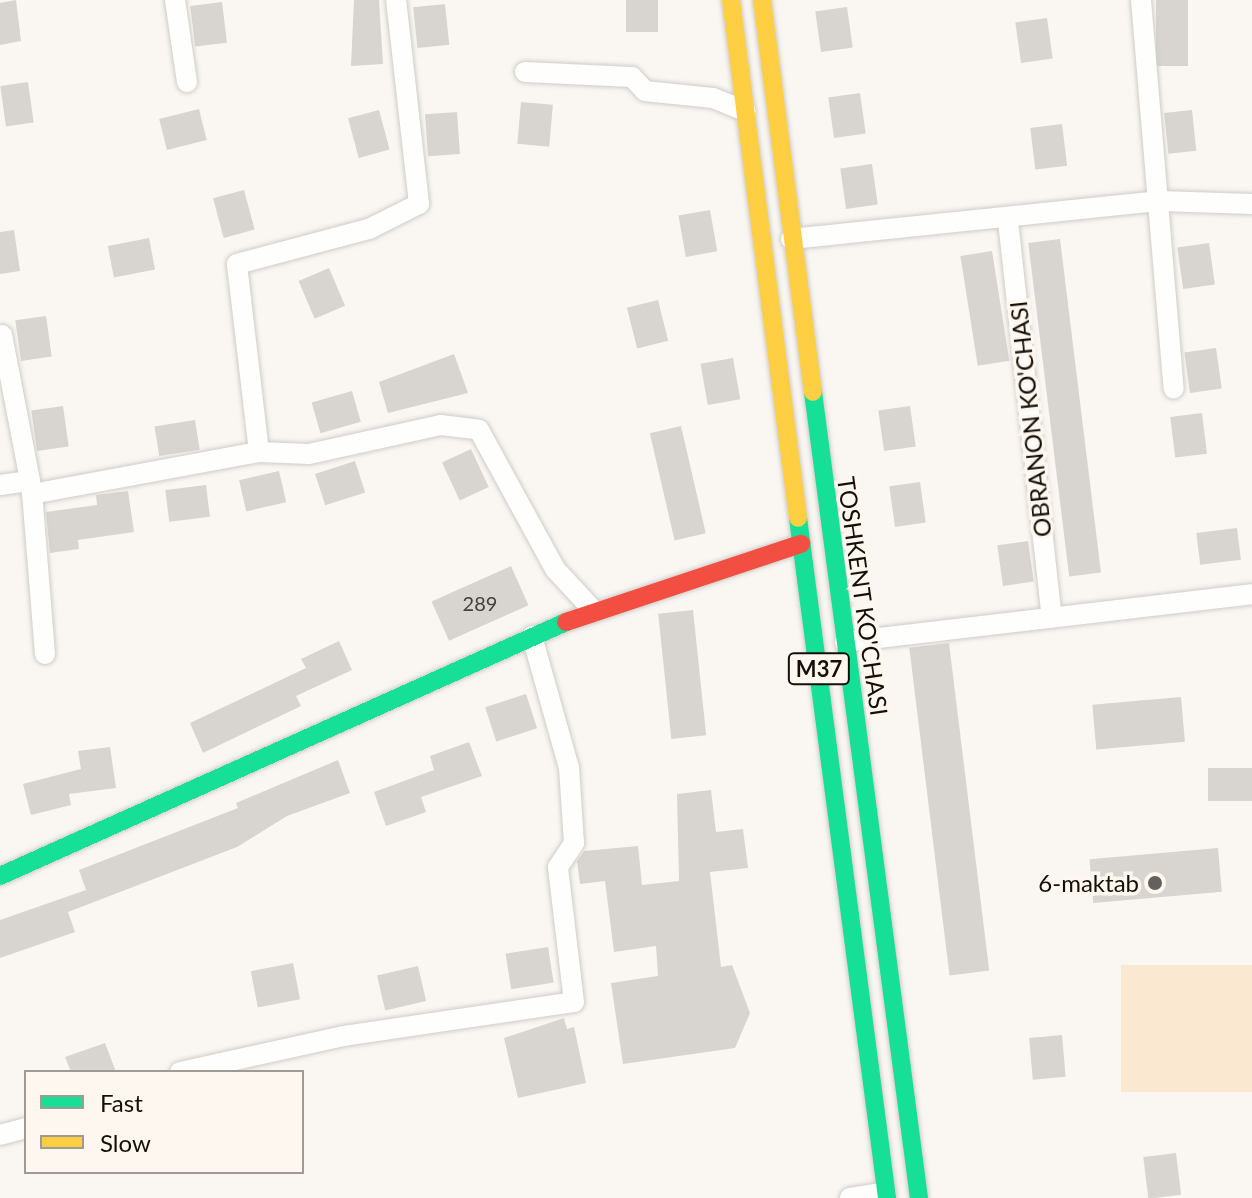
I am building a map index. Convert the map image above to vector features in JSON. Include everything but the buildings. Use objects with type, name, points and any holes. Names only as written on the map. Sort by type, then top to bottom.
[{"type":"main road","name":"M37","points":[[731,0],[886,1195]]},
{"type":"main road","name":"TOSHKENT KO'CHASI","points":[[762,0],[919,1198]]},
{"type":"main road","points":[[0,876],[593,610],[801,544]]},
{"type":"street","points":[[175,0],[187,82]]},
{"type":"street","points":[[259,452],[237,264],[369,229],[419,204],[396,0]]},
{"type":"street","points":[[1141,0],[1174,389]]},
{"type":"street","points":[[525,72],[632,77],[645,91],[713,98],[745,111]]},
{"type":"street","points":[[791,239],[1008,221],[1160,201],[1252,204]]},
{"type":"street","name":"OBRANON KO'CHASI","points":[[1008,221],[1052,617]]},
{"type":"street","points":[[2,335],[31,488],[45,654]]},
{"type":"street","points":[[0,485],[31,488],[259,452],[309,454],[441,425],[479,430],[555,569],[593,610]]},
{"type":"street","points":[[845,642],[1252,594]]},
{"type":"street","points":[[189,1070],[344,1036],[574,1002],[558,867],[574,843],[569,768],[532,636]]},
{"type":"street","points":[[0,1135],[24,1129]]},
{"type":"street","points":[[850,1198],[886,1195]]},
{"type":"shaded area","points":[[1121,965],[1252,965],[1252,1092],[1121,1092]]},
{"type":"traffic: fast","points":[[813,392],[919,1198]]},
{"type":"traffic: fast","points":[[798,518],[887,1198]]},
{"type":"traffic: fast","points":[[0,876],[566,622]]},
{"type":"traffic: slow","points":[[731,0],[798,518]]},
{"type":"traffic: slow","points":[[762,0],[813,392]]},
{"type":"traffic: jam","points":[[566,622],[801,544]]},
{"type":"place","name":"6-maktab","points":[[1155,883]]}]
